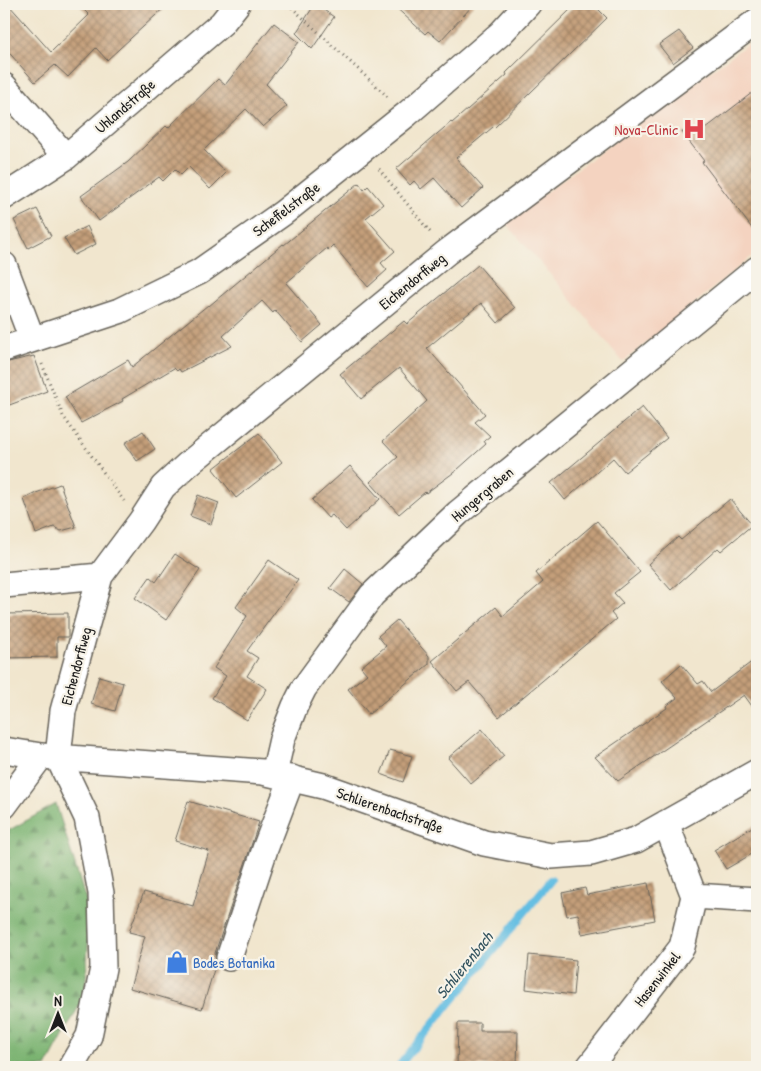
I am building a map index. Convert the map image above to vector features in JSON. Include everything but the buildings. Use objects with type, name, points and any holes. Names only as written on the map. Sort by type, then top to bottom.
[{"type":"street","name":"Uhlandstraße","points":[[4,197],[66,158],[222,23],[237,4]]},
{"type":"street","name":"Scheffelstraße","points":[[4,349],[119,311],[199,272],[283,213],[407,114],[501,33],[528,4]]},
{"type":"street","name":"Eichendorffweg","points":[[49,756],[100,576],[163,487],[447,252],[757,21]]},
{"type":"street","points":[[4,86],[66,158]]},
{"type":"street","points":[[4,265],[32,339]]},
{"type":"street","name":"Hungergraben","points":[[229,958],[265,849],[283,776],[282,739],[295,706],[304,688],[372,595],[458,513],[757,269]]},
{"type":"street","points":[[4,585],[100,576]]},
{"type":"street","name":"Schlierenbachstraße","points":[[4,750],[49,756],[263,772],[323,786],[484,843],[551,856],[591,853],[636,840],[757,772]]},
{"type":"street","points":[[4,806],[49,756],[87,818],[101,893],[103,968],[89,1036],[71,1067]]},
{"type":"street","points":[[666,823],[694,896],[757,900]]},
{"type":"street","name":"Hasenwinkel","points":[[589,1067],[682,947],[694,896]]},
{"type":"path","points":[[288,4],[390,99]]},
{"type":"path","points":[[363,149],[447,252]]},
{"type":"path","points":[[48,380],[63,416],[114,488]]},
{"type":"shaded area","name":"Nova-Clinic","points":[[757,37],[757,252],[623,362],[505,222]]},
{"type":"green space","points":[[56,804],[90,913],[85,995],[46,1067],[4,1067],[4,833]]},
{"type":"waterway","name":"Schlierenbach","points":[[398,1067],[551,880]]},
{"type":"place","name":"Nova-Clinic","points":[[694,129]]},
{"type":"place","name":"Bodes Botanika","points":[[177,962]]}]
